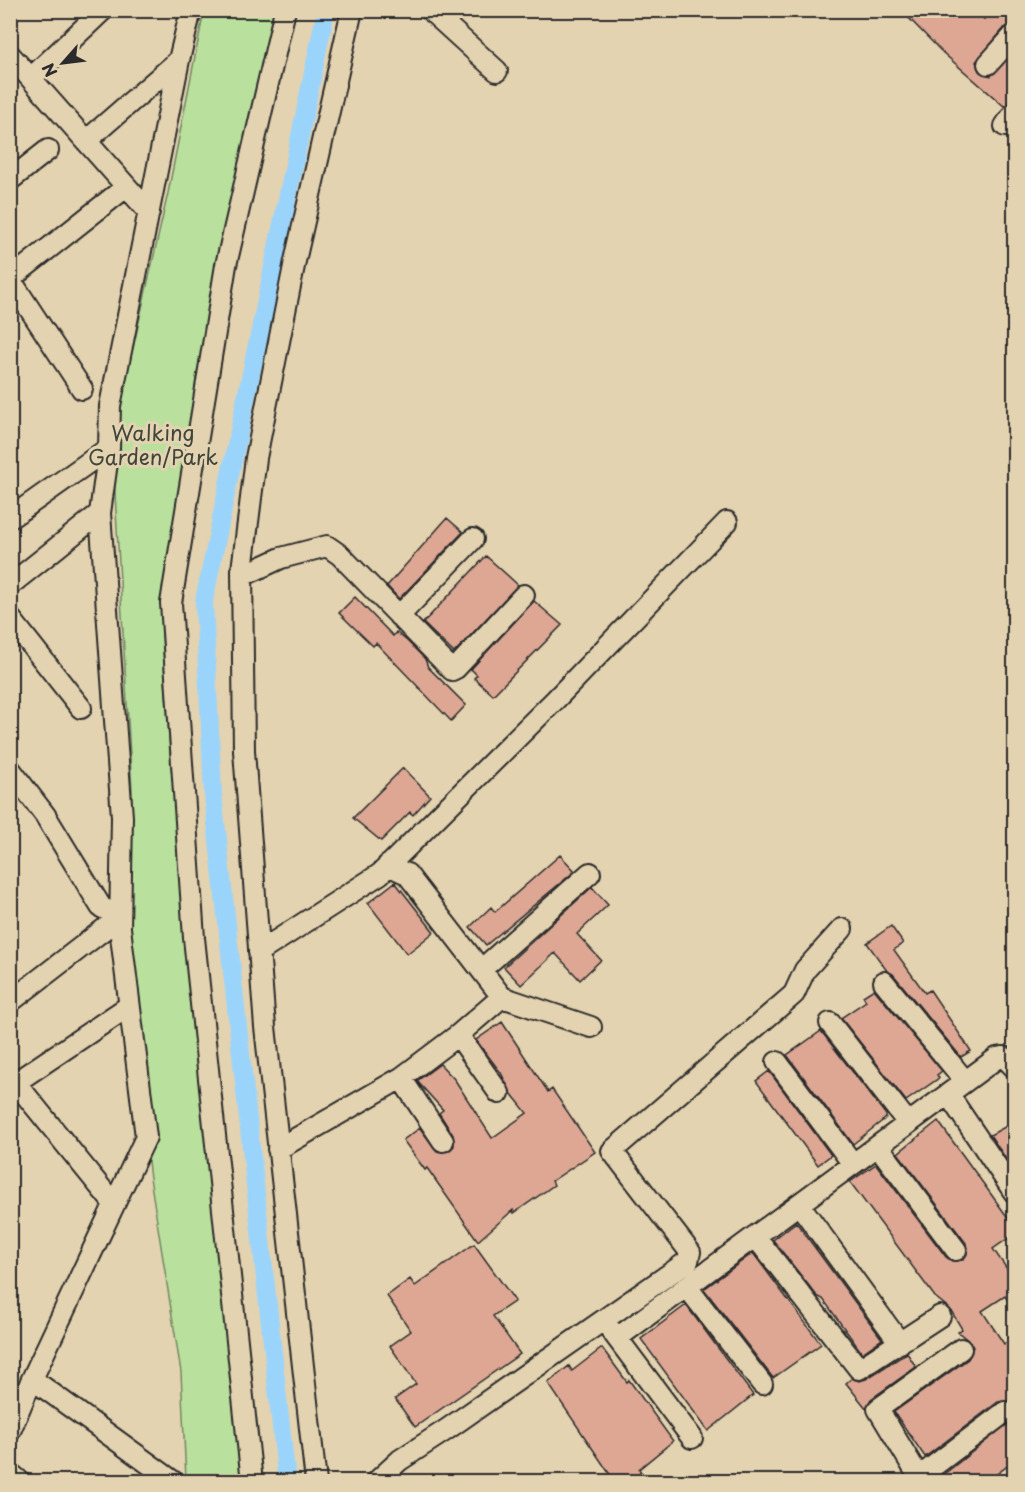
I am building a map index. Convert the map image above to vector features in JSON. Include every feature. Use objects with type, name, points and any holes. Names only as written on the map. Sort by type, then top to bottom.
[{"type":"main road","points":[[10,1477],[16,1482]]},
{"type":"street","points":[[31,78],[103,10]]},
{"type":"street","points":[[10,1431],[32,1379],[146,1137],[120,917],[122,817],[100,513],[108,448],[110,406],[178,60],[191,10]]},
{"type":"street","points":[[252,1482],[194,938],[171,603],[226,265],[285,10]]},
{"type":"street","points":[[315,1482],[259,952],[244,751],[242,576],[256,458],[295,261],[352,10]]},
{"type":"street","points":[[429,10],[497,71]]},
{"type":"street","points":[[988,63],[1014,35]]},
{"type":"street","points":[[10,55],[149,212]]},
{"type":"street","points":[[86,141],[178,60]]},
{"type":"street","points":[[10,180],[48,150]]},
{"type":"street","points":[[82,389],[10,279],[126,187]]},
{"type":"street","points":[[10,518],[108,448]]},
{"type":"street","points":[[10,585],[100,513]]},
{"type":"street","points":[[259,952],[368,883],[388,865],[555,700],[727,522]]},
{"type":"street","points":[[399,616],[473,539]]},
{"type":"street","points":[[242,576],[280,558],[327,546],[340,555],[452,670],[524,594]]},
{"type":"street","points":[[10,618],[81,708]]},
{"type":"street","points":[[10,769],[45,815],[101,907],[120,917]]},
{"type":"street","points":[[388,865],[407,874],[502,997],[591,1027]]},
{"type":"street","points":[[482,969],[590,873]]},
{"type":"street","points":[[10,1002],[120,917]]},
{"type":"street","points":[[376,1482],[400,1460],[691,1257],[612,1151],[794,994],[805,970],[842,929]]},
{"type":"street","points":[[884,982],[965,1081]]},
{"type":"street","points":[[279,1149],[401,1078],[458,1035],[502,997]]},
{"type":"street","points":[[114,1204],[13,1084],[129,1006]]},
{"type":"street","points":[[830,1023],[908,1123]]},
{"type":"street","points":[[458,1035],[499,1093]]},
{"type":"street","points":[[617,1338],[997,1058],[1004,1057],[1014,1067]]},
{"type":"street","points":[[777,1062],[853,1164]]},
{"type":"street","points":[[401,1078],[443,1141]]},
{"type":"street","points":[[948,1094],[1014,1192]]},
{"type":"street","points":[[878,1146],[956,1250]]},
{"type":"street","points":[[799,1204],[900,1343]]},
{"type":"street","points":[[755,1236],[859,1369],[940,1316]]},
{"type":"street","points":[[687,1287],[762,1384]]},
{"type":"street","points":[[603,1320],[693,1438]]},
{"type":"street","points":[[961,1349],[879,1406],[880,1413],[920,1479],[1005,1412]]},
{"type":"street","points":[[32,1379],[174,1482]]},
{"type":"green space","name":"Walking Garden/Park","points":[[204,11],[279,11],[193,439],[162,635],[171,767],[218,1192],[242,1481],[186,1480],[181,1372],[149,1171],[126,903],[132,790],[112,441],[168,193]]},
{"type":"building","points":[[901,10],[975,10],[984,19],[991,10],[1014,10],[1014,23],[1005,27],[976,62],[980,72],[991,76],[1014,52],[1014,101],[1004,106],[942,52]]},
{"type":"building","points":[[447,518],[463,532],[399,599],[387,586]]},
{"type":"building","points":[[486,556],[518,585],[454,653],[423,623]]},
{"type":"building","points":[[355,597],[393,636],[396,632],[407,641],[425,659],[428,667],[466,705],[451,721],[376,643],[373,646],[339,613]]},
{"type":"building","points":[[534,601],[562,625],[493,695],[474,678],[477,675],[471,669]]},
{"type":"building","points":[[403,768],[430,796],[413,815],[410,812],[381,841],[353,818]]},
{"type":"building","points":[[560,855],[575,871],[486,945],[470,927],[491,907],[495,912]]},
{"type":"building","points":[[395,882],[434,932],[407,954],[368,903]]},
{"type":"building","points":[[592,887],[608,905],[577,934],[601,960],[580,980],[555,953],[521,985],[504,967]]},
{"type":"building","points":[[891,926],[903,943],[894,950],[925,993],[930,990],[971,1051],[961,1057],[893,974],[887,971],[867,943]]},
{"type":"building","points":[[874,989],[942,1071],[937,1075],[939,1078],[906,1101],[841,1018],[866,1001],[863,996]]},
{"type":"building","points":[[502,1022],[548,1092],[552,1089],[595,1152],[552,1181],[554,1185],[514,1213],[513,1210],[478,1241],[427,1168],[425,1170],[403,1140],[420,1128],[437,1151],[449,1151],[454,1146],[453,1135],[439,1113],[443,1110],[417,1081],[440,1064],[455,1080],[492,1138],[527,1113],[476,1040]]},
{"type":"building","points":[[821,1031],[886,1115],[886,1118],[853,1144],[787,1055]]},
{"type":"building","points":[[769,1071],[831,1155],[818,1165],[756,1081]]},
{"type":"building","points":[[938,1121],[1014,1226],[1014,1234],[993,1249],[1014,1279],[1014,1309],[1005,1296],[982,1311],[1004,1344],[1009,1341],[1014,1348],[1014,1405],[1009,1401],[998,1402],[925,1457],[894,1412],[968,1359],[973,1347],[958,1332],[962,1329],[950,1309],[935,1297],[850,1182],[876,1164],[946,1257],[952,1261],[963,1260],[967,1254],[966,1243],[898,1153]]},
{"type":"building","points":[[1014,1122],[1014,1171],[990,1135]]},
{"type":"building","points":[[796,1222],[882,1339],[862,1353],[823,1299],[817,1296],[773,1240]]},
{"type":"building","points":[[474,1244],[515,1301],[493,1316],[520,1354],[415,1427],[395,1399],[416,1384],[390,1346],[411,1331],[387,1296],[410,1279],[415,1286]]},
{"type":"building","points":[[753,1253],[821,1344],[773,1378],[704,1289]]},
{"type":"building","points":[[686,1305],[753,1395],[708,1431],[641,1339]]},
{"type":"building","points":[[602,1348],[627,1382],[629,1380],[673,1441],[639,1469],[641,1472],[629,1482],[615,1482],[548,1383],[569,1366],[572,1371]]},
{"type":"building","points":[[907,1353],[916,1367],[871,1399],[866,1408],[846,1383],[852,1378],[859,1381],[866,1379]]},
{"type":"building","points":[[1014,1419],[1014,1461],[986,1482],[934,1482]]},
{"type":"waterway","points":[[287,1482],[213,794],[204,601],[326,10]]}]
